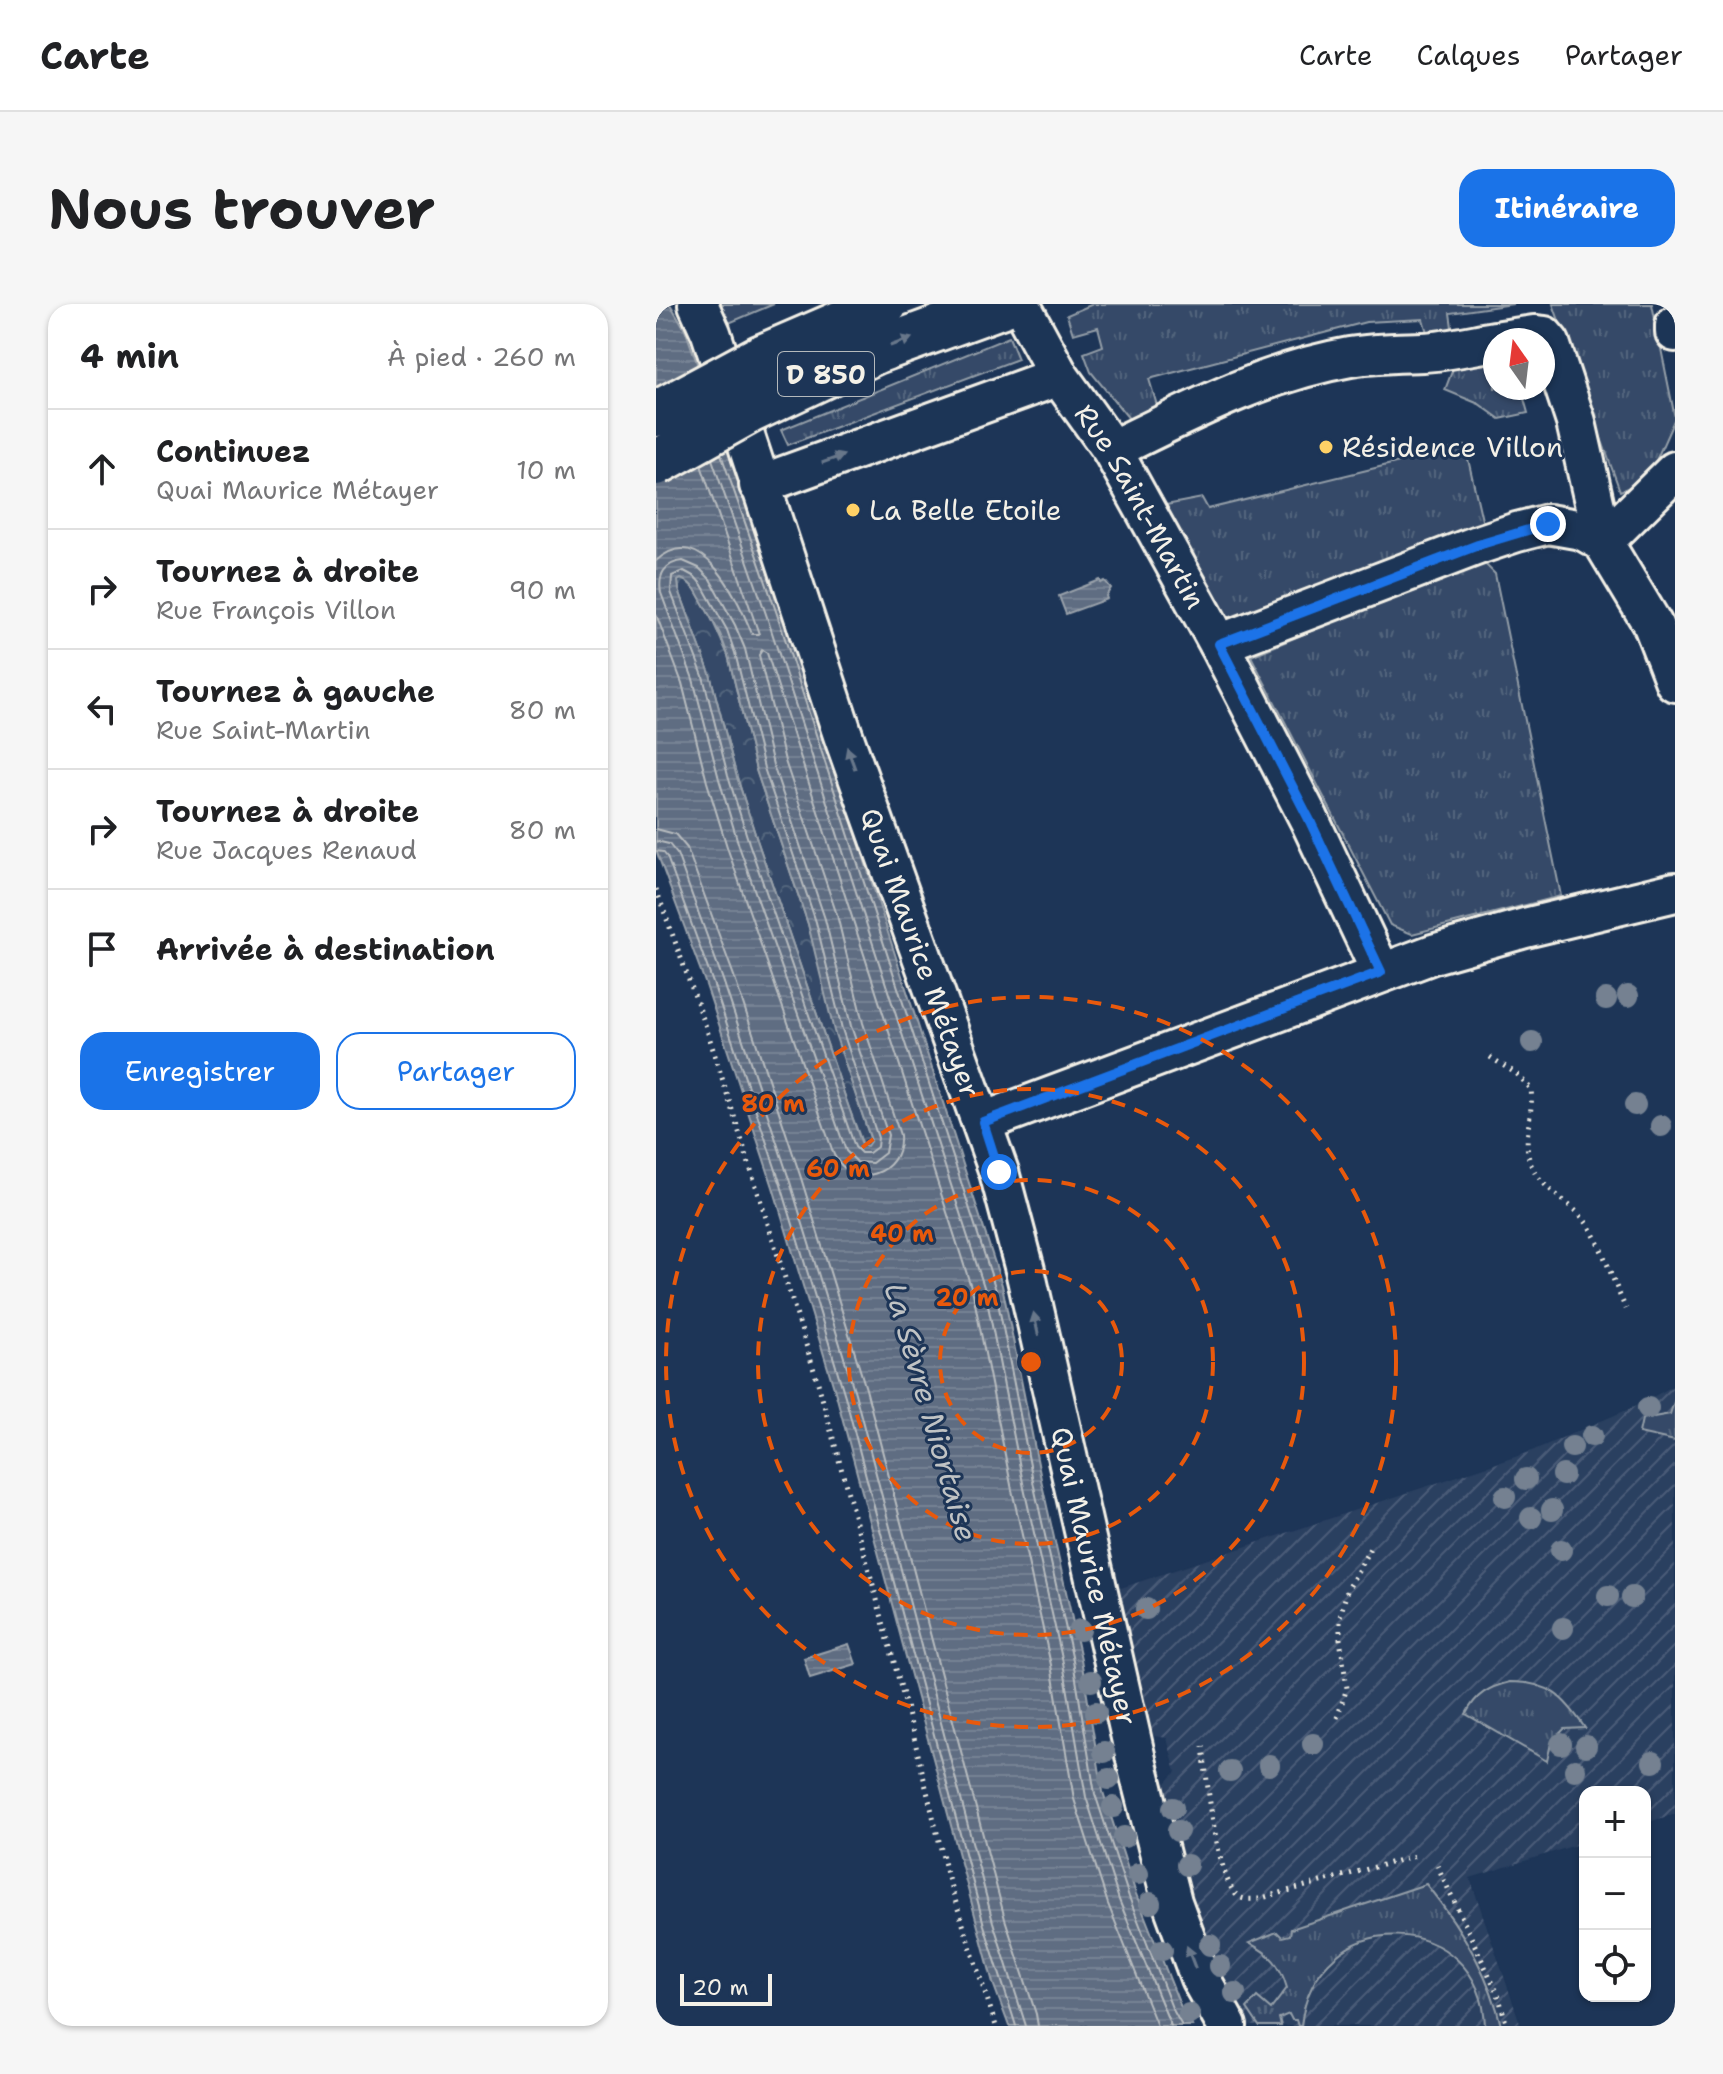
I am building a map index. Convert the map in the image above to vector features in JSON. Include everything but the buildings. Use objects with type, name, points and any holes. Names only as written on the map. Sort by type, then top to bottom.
[{"type":"main road","name":"D 850","points":[[656,414],[760,358],[885,304]]},
{"type":"main road","name":"D 850","points":[[656,463],[751,410],[876,351],[1005,304]]},
{"type":"street","name":"Quai Maurice Métayer","points":[[698,304],[711,333],[843,735],[983,1122],[1025,1270],[1108,1642],[1172,1902],[1200,1978],[1227,2026]]},
{"type":"street","name":"Rue Saint-Martin","points":[[1020,304],[1059,376],[1112,450],[1219,644],[1309,819],[1381,972]]},
{"type":"street","points":[[1675,325],[1675,332]]},
{"type":"street","points":[[1112,450],[1235,391],[1300,368],[1350,357],[1425,352],[1483,342]]},
{"type":"street","points":[[1555,358],[1576,422],[1603,542],[1664,627],[1675,682]]},
{"type":"street","points":[[759,485],[1059,376]]},
{"type":"street","points":[[1603,542],[1675,471]]},
{"type":"street","points":[[1219,644],[1517,532],[1548,524],[1582,530],[1603,542]]},
{"type":"street","points":[[983,1122],[1381,972],[1525,928],[1675,892]]},
{"type":"path","points":[[656,889],[706,1027],[818,1383],[909,1717],[948,1878],[996,2026]]},
{"type":"path","points":[[1490,1057],[1517,1074],[1531,1089],[1527,1146],[1530,1162],[1549,1190],[1573,1208],[1587,1224],[1626,1309]]},
{"type":"path","points":[[1337,1718],[1347,1688],[1340,1617],[1347,1591],[1370,1548]]},
{"type":"path","points":[[1203,1746],[1212,1815],[1222,1860],[1231,1888],[1238,1897],[1258,1899],[1419,1855]]},
{"type":"path","points":[[1437,1865],[1498,1994],[1507,2026]]},
{"type":"shaded area","points":[[1675,1385],[1675,1814],[1651,1821],[1651,1786],[1579,1786],[1579,1844],[1470,1878],[1521,2026],[1242,2026],[1216,1986],[1156,1794],[1176,1772],[1167,1738],[1142,1734],[1109,1592],[1527,1453],[1636,1406]]},
{"type":"green space","points":[[720,304],[774,304],[729,323]]},
{"type":"green space","points":[[1093,304],[1513,304],[1450,313],[1453,334],[1429,339],[1423,319],[1366,322],[1149,379],[1159,412],[1130,420],[1091,372],[1084,353],[1103,346],[1098,327],[1073,334],[1067,315]]},
{"type":"green space","points":[[1553,304],[1652,304],[1675,418],[1654,465],[1642,482],[1620,491]]},
{"type":"green space","points":[[1009,337],[1018,359],[788,445],[781,430]]},
{"type":"green space","points":[[1483,359],[1483,400],[1524,400],[1528,413],[1500,419],[1479,404],[1445,390],[1454,366]]},
{"type":"green space","points":[[1465,446],[1485,533],[1229,622],[1166,505],[1202,498],[1208,509]]},
{"type":"green space","points":[[1481,560],[1495,574],[1561,896],[1412,934],[1390,925],[1251,656]]},
{"type":"green space","points":[[684,579],[695,589],[728,655],[756,770],[808,924],[846,1066],[871,1141],[867,1146],[863,1145],[849,1108],[757,840],[710,674],[679,590],[678,580]]},
{"type":"green space","points":[[1675,1399],[1675,1441],[1639,1433],[1642,1419],[1670,1414]]},
{"type":"green space","points":[[1510,1682],[1536,1685],[1555,1693],[1585,1728],[1564,1729],[1551,1743],[1547,1761],[1466,1714],[1484,1692]]},
{"type":"green space","points":[[1426,1884],[1472,1950],[1489,1987],[1501,2026],[1485,2026],[1477,1988],[1457,1959],[1429,1942],[1397,1936],[1365,1940],[1335,1957],[1313,1985],[1301,2026],[1289,2014],[1279,2018],[1281,2026],[1259,2026],[1247,2008],[1257,1997],[1271,2009],[1287,1988],[1274,1961],[1249,1943],[1277,1932],[1282,1937],[1290,1935],[1291,1929]]},
{"type":"water","name":"La Sèvre Niortaise","points":[[656,304],[670,304],[685,329],[784,611],[1002,1285],[1081,1659],[1103,1792],[1136,1894],[1180,2005],[1192,2026],[1009,2026],[993,1983],[837,1398],[773,1187],[706,985],[656,850]],"holes":[[[681,579],[689,583],[720,634],[728,655],[756,770],[808,924],[834,1031],[871,1140],[867,1146],[862,1145],[736,774],[710,674],[679,590],[678,581]]]},
{"type":"water","points":[[1100,580],[1111,588],[1107,599],[1066,614],[1059,596]]},
{"type":"water","points":[[849,1644],[856,1664],[810,1678],[804,1658]]},
{"type":"place","name":"Résidence Villon","points":[[1326,447]]},
{"type":"place","name":"La Belle Etoile","points":[[853,510]]},
{"type":"route","points":[[999,1172],[983,1122],[1381,972],[1309,819],[1219,644],[1478,545],[1548,524]]}]
